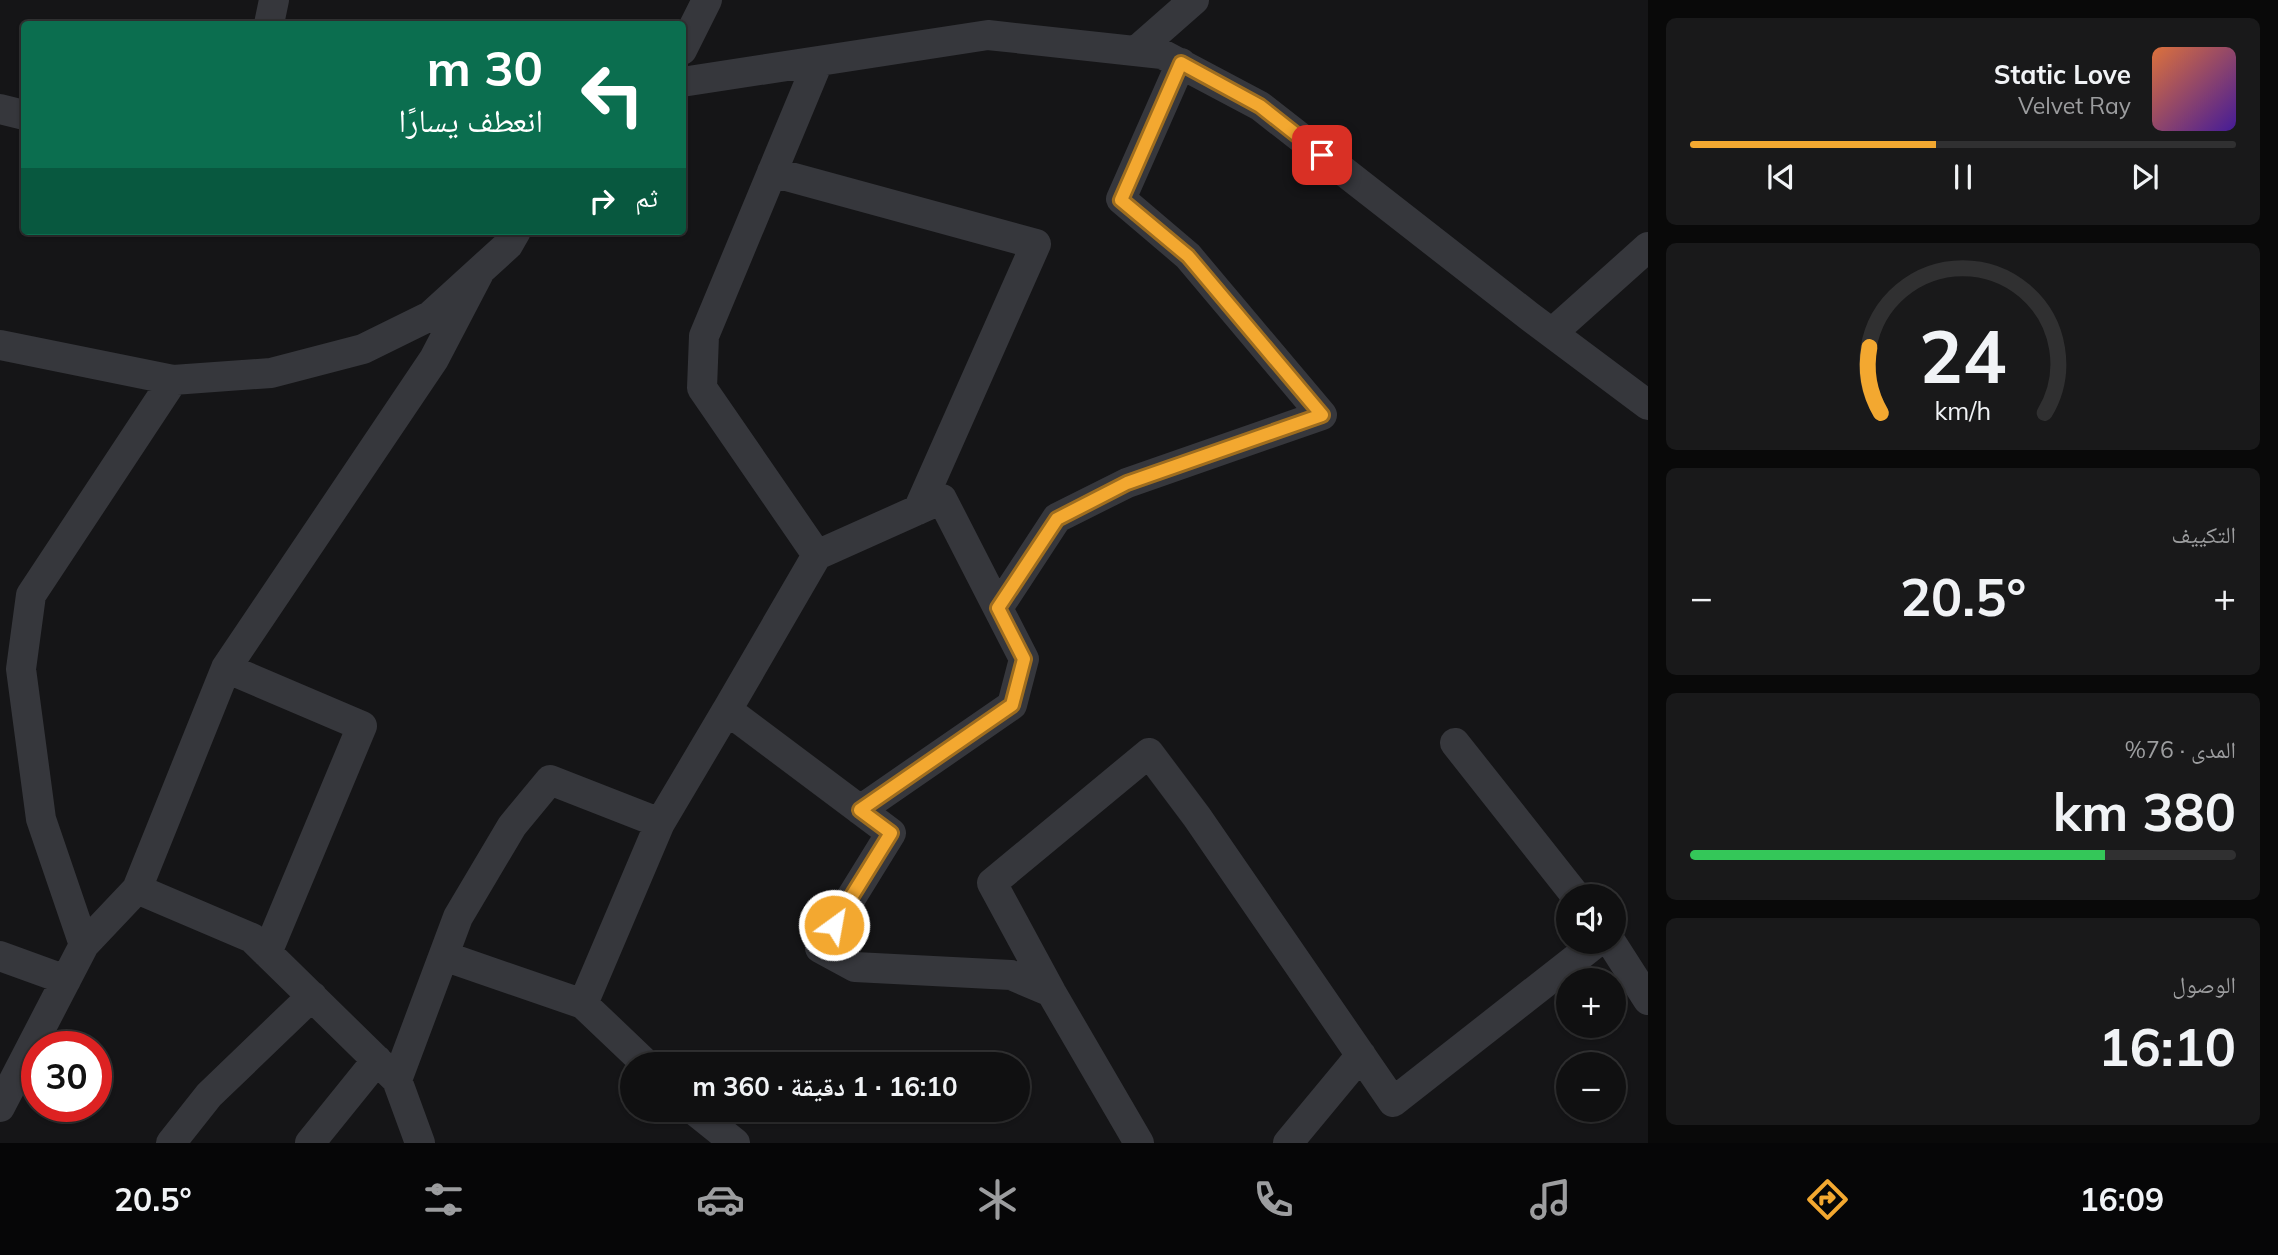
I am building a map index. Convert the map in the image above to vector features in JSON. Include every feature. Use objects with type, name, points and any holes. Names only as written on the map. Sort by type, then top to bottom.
[{"type":"street","points":[[270,21],[274,0]]},
{"type":"street","points":[[686,42],[707,0]]},
{"type":"street","points":[[1136,51],[1194,0]]},
{"type":"street","points":[[686,81],[988,35],[1163,54],[1260,106],[1647,405]]},
{"type":"street","points":[[817,555],[702,388],[704,336],[818,62]]},
{"type":"street","points":[[998,608],[1057,519],[1127,483],[1322,415],[1188,256],[1121,200],[1181,63]]},
{"type":"street","points":[[0,109],[21,114]]},
{"type":"street","points":[[772,172],[1036,244],[918,510]]},
{"type":"street","points":[[0,345],[173,380],[271,373],[363,349],[430,316],[508,245],[514,235]]},
{"type":"street","points":[[1552,333],[1648,247]]},
{"type":"street","points":[[0,1107],[84,945],[137,889],[226,668],[435,359],[480,271]]},
{"type":"street","points":[[84,945],[41,819],[11,664],[31,595],[173,380]]},
{"type":"street","points":[[583,1004],[660,823],[817,555],[942,499],[1024,659],[1012,705],[860,810]]},
{"type":"street","points":[[226,668],[362,726],[267,953]]},
{"type":"street","points":[[727,710],[891,833],[820,947],[856,967],[1011,975],[1051,992]]},
{"type":"street","points":[[1455,743],[1567,884]]},
{"type":"street","points":[[1139,1143],[1051,992],[992,883],[1149,753],[1197,817],[1392,1102],[1582,954]]},
{"type":"street","points":[[310,1143],[387,1070],[444,956],[458,917],[505,838],[550,780],[660,823]]},
{"type":"street","points":[[137,889],[252,938],[387,1070],[420,1143]]},
{"type":"street","points":[[1619,954],[1648,1000]]},
{"type":"street","points":[[0,956],[66,980]]},
{"type":"street","points":[[444,956],[583,1004],[633,1052]]},
{"type":"street","points":[[171,1143],[209,1095],[312,996]]},
{"type":"street","points":[[1288,1143],[1361,1055]]},
{"type":"street","points":[[709,1122],[735,1143]]},
{"type":"route","points":[[834,925],[891,833],[860,810],[1012,705],[1024,659],[998,608],[1057,519],[1127,483],[1322,415],[1188,256],[1121,200],[1181,63],[1260,106],[1322,155]]}]
